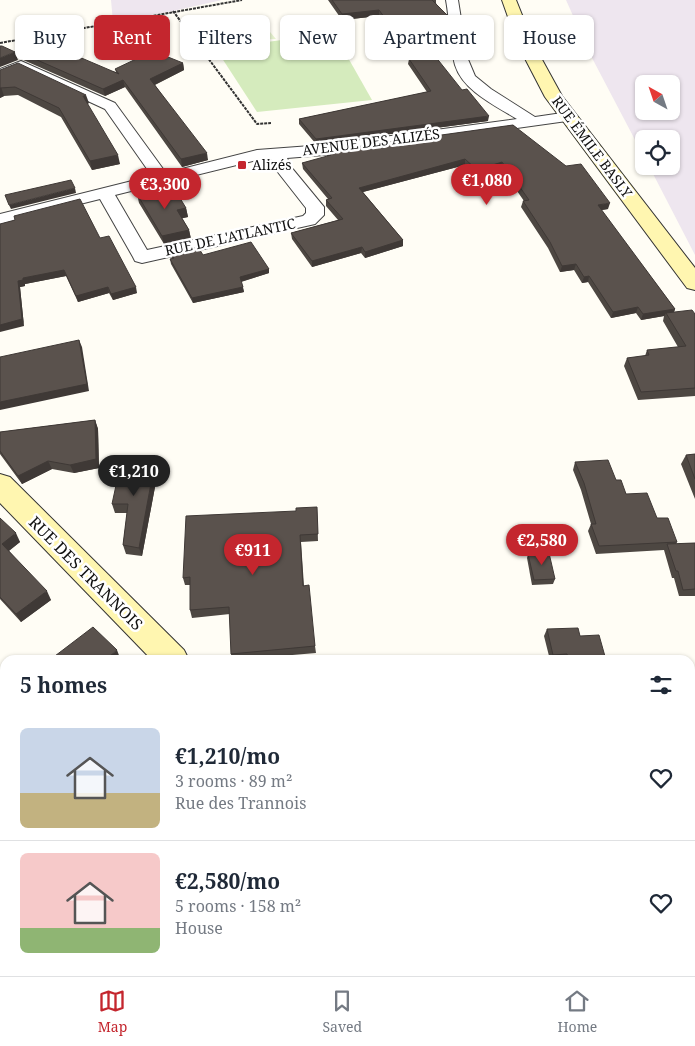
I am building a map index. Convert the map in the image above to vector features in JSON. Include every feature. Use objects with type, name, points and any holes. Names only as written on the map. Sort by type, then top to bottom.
[{"type":"street","points":[[452,0],[462,64],[468,77],[478,87],[531,121]]},
{"type":"street","name":"RUE ÉMILE BASLY","points":[[509,0],[530,54],[545,82],[569,118],[695,282]]},
{"type":"street","points":[[0,74],[21,65],[110,106],[162,179]]},
{"type":"street","name":"AVENUE DES ALIZÉS","points":[[0,218],[257,155],[324,150],[531,121],[569,118]]},
{"type":"street","name":"RUE DE L'ATLANTIC","points":[[105,193],[142,257],[309,220],[315,215],[315,207],[283,168],[277,153]]},
{"type":"street","name":"RUE DES TRANNOIS","points":[[0,485],[168,655]]},
{"type":"path","points":[[0,43],[242,0]]},
{"type":"path","points":[[173,12],[257,124],[271,123]]},
{"type":"shaded area","points":[[111,0],[222,0],[151,15],[112,15]]},
{"type":"shaded area","points":[[566,0],[695,0],[695,255],[654,175],[680,175],[680,130],[635,130],[635,140],[593,60],[594,15],[573,15]]},
{"type":"green space","points":[[270,32],[276,39],[270,39]]},
{"type":"green space","points":[[280,40],[280,60],[349,60],[372,100],[257,112],[223,60],[270,60],[270,42]]},
{"type":"building","points":[[332,0],[432,0],[447,15],[383,15],[379,10],[342,14]]},
{"type":"building","points":[[0,46],[15,52],[0,58]]},
{"type":"building","points":[[170,58],[183,63],[150,79],[207,153],[181,159],[123,80],[103,89],[37,60],[84,59],[119,74],[115,69],[134,60],[170,60]]},
{"type":"building","points":[[410,60],[438,60],[462,90],[467,89],[489,116],[316,139],[299,119],[431,91]]},
{"type":"building","points":[[18,63],[86,95],[83,96],[118,155],[90,161],[59,108],[15,87],[0,88],[0,70]]},
{"type":"building","points":[[513,125],[566,166],[581,164],[610,203],[598,205],[675,309],[643,314],[638,307],[613,312],[589,276],[584,277],[576,264],[562,266],[550,242],[523,201],[529,200],[502,162],[477,170],[465,159],[359,188],[403,240],[365,252],[362,247],[312,261],[291,233],[343,219],[326,200],[332,198],[302,163],[331,155],[327,151]]},
{"type":"building","points":[[71,180],[75,188],[9,205],[5,195]]},
{"type":"building","points":[[172,185],[186,208],[177,210],[189,230],[162,236],[137,194]]},
{"type":"building","points":[[80,199],[100,238],[109,236],[136,287],[111,294],[108,287],[76,296],[64,270],[23,278],[23,280],[18,281],[22,319],[0,325],[0,224],[15,220],[14,216]]},
{"type":"building","points":[[251,242],[269,269],[240,277],[243,287],[192,298],[170,259],[174,258],[171,253],[198,247],[203,255]]},
{"type":"building","points":[[692,310],[695,314],[695,388],[641,392],[627,358],[649,355],[647,350],[686,346],[666,313]]},
{"type":"building","points":[[79,340],[87,384],[0,402],[0,357]]},
{"type":"building","points":[[95,420],[96,459],[70,465],[48,461],[18,476],[0,451],[0,432]]},
{"type":"building","points":[[695,454],[695,479],[686,455]]},
{"type":"building","points":[[608,460],[616,480],[621,480],[626,494],[647,493],[657,518],[668,518],[677,542],[599,546],[591,524],[596,524],[584,483],[575,462]]},
{"type":"building","points":[[121,462],[155,462],[139,548],[123,545],[128,504],[112,504]]},
{"type":"building","points":[[317,507],[318,534],[300,535],[303,586],[309,585],[315,646],[231,654],[229,607],[190,610],[190,577],[183,578],[186,516],[296,511],[296,508]]},
{"type":"building","points":[[0,518],[16,533],[2,544],[47,591],[16,614],[0,597]]},
{"type":"building","points":[[695,543],[695,589],[683,590],[678,571],[676,571],[667,544]]},
{"type":"building","points":[[549,553],[555,579],[534,580],[528,554]]},
{"type":"building","points":[[93,627],[117,650],[111,655],[56,655]]},
{"type":"building","points":[[578,628],[580,636],[599,635],[605,655],[553,655],[547,629]]},
{"type":"place","name":"Alizés","points":[[242,165]]}]
